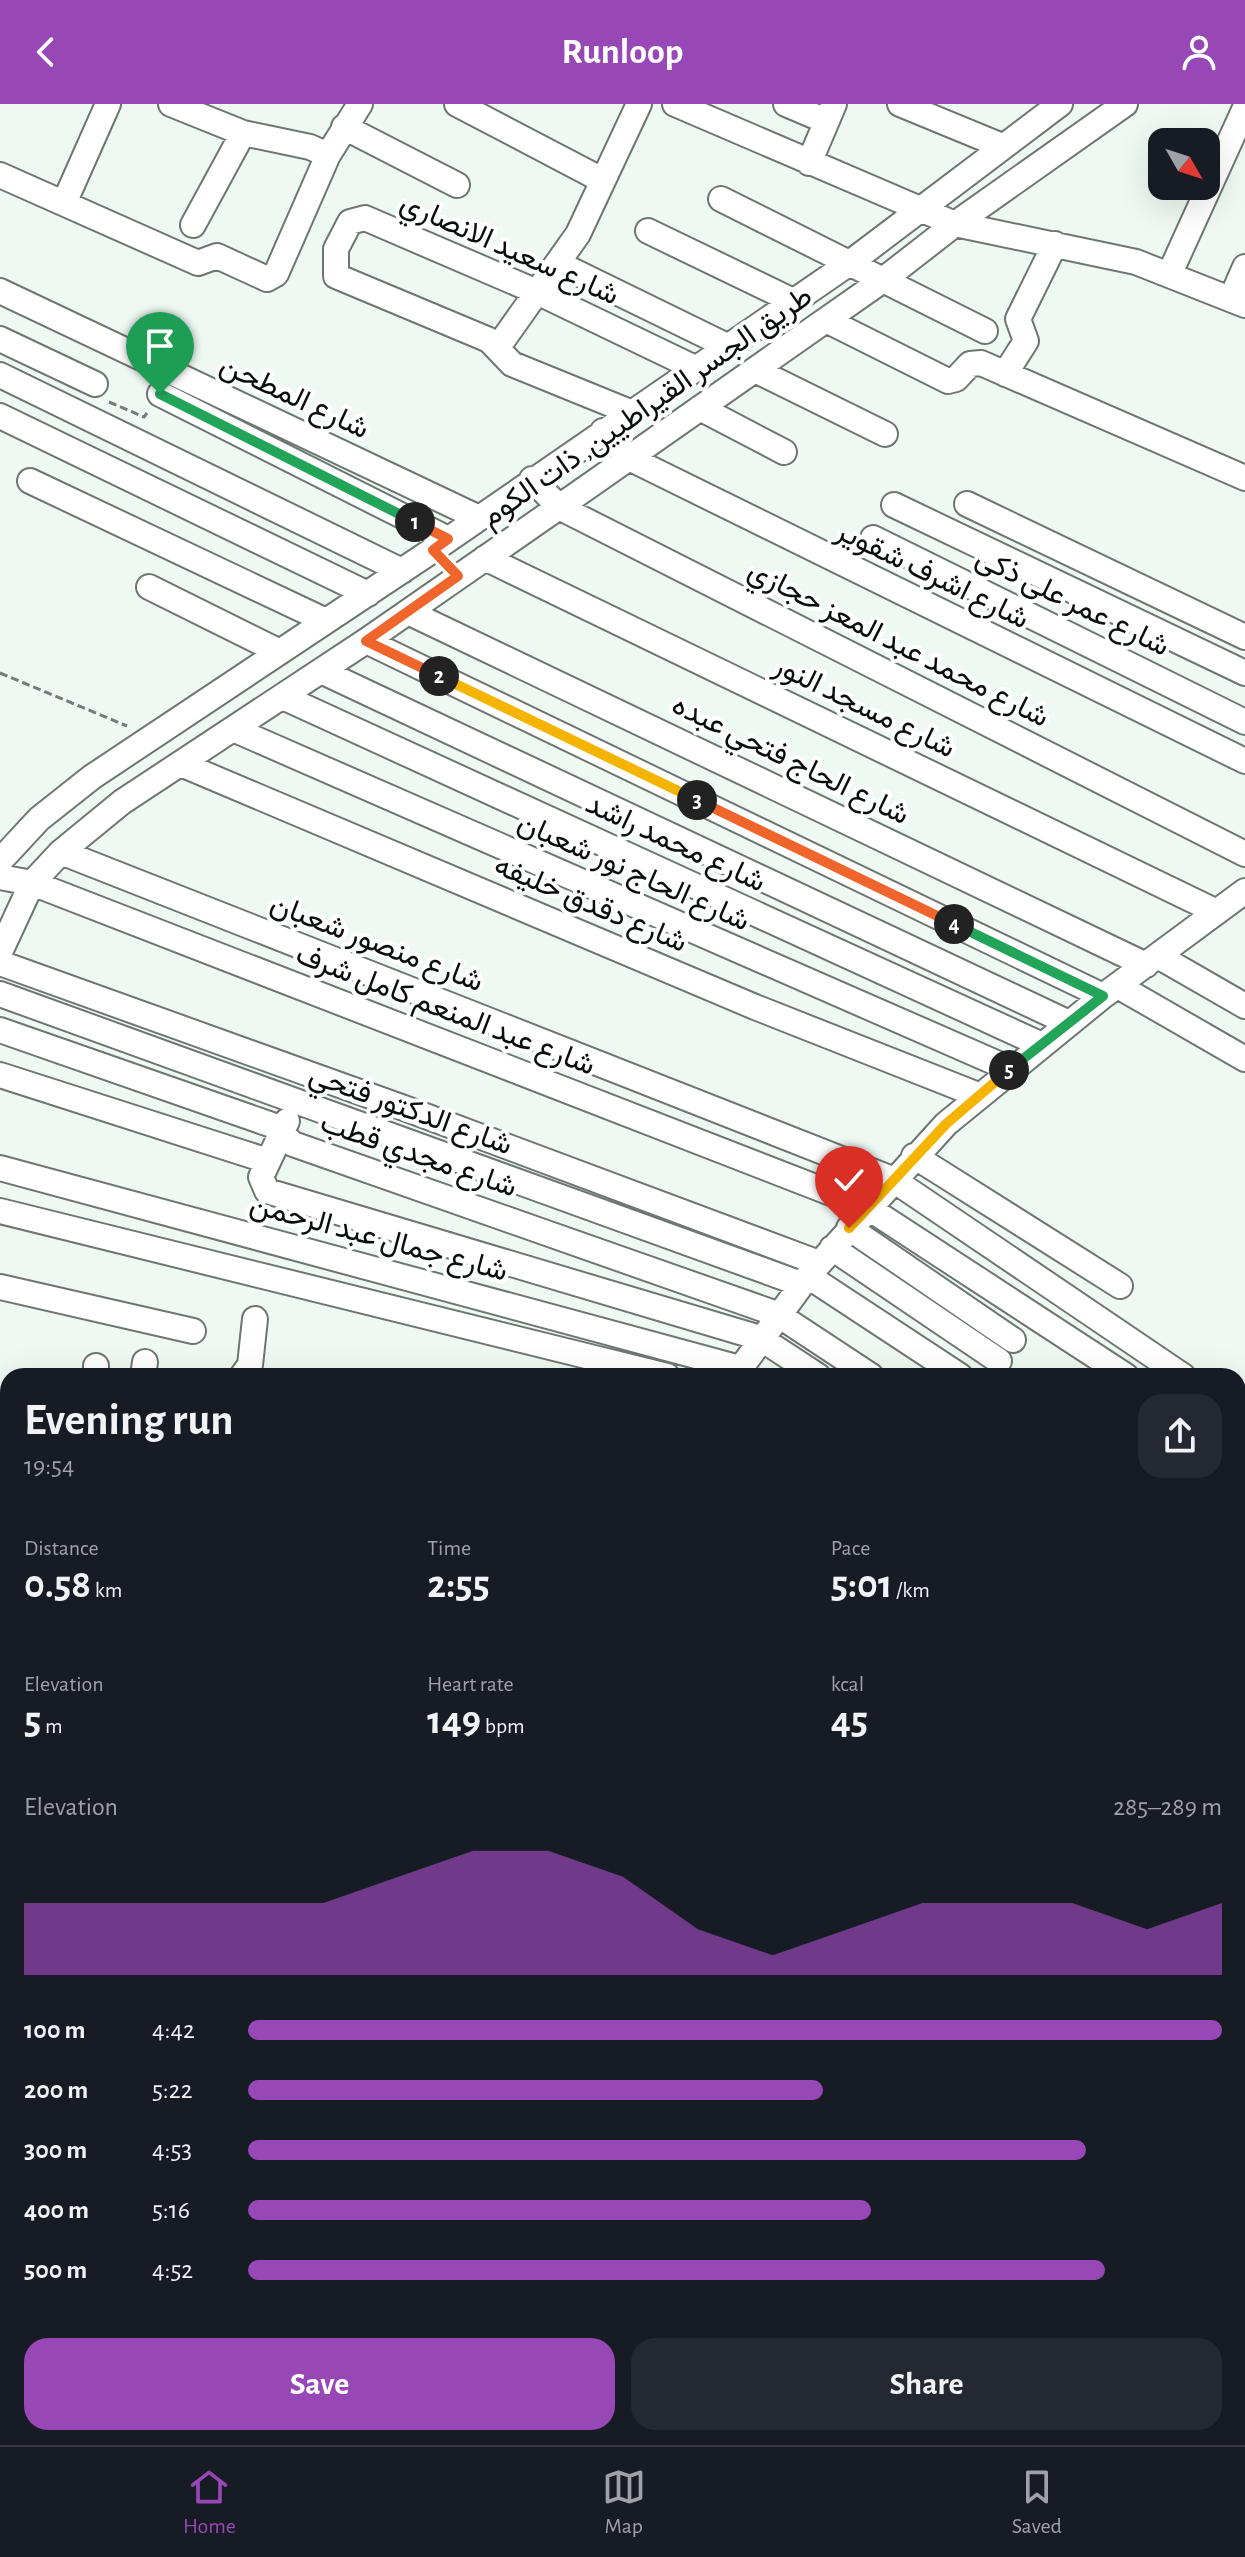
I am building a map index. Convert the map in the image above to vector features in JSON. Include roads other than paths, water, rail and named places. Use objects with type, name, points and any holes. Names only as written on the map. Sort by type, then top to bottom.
[{"type":"street","points":[[65,201],[108,104]]},
{"type":"street","points":[[171,104],[243,133],[310,147],[328,155]]},
{"type":"street","points":[[0,175],[65,201],[198,263],[217,256],[263,279],[270,279],[276,274],[328,155],[360,104]]},
{"type":"street","points":[[457,104],[602,180]]},
{"type":"street","points":[[630,412],[512,364],[498,347],[578,234],[639,104]]},
{"type":"street","points":[[675,104],[955,224],[1095,251],[1170,273],[1238,302],[1245,267]]},
{"type":"street","points":[[786,104],[830,113],[809,163]]},
{"type":"street","points":[[900,104],[1002,146]]},
{"type":"street","name":"طريق الجسر القيراطيين, ذات الكوم","points":[[0,861],[39,819],[92,777],[402,571],[851,262],[1002,146],[1040,112],[1060,104]]},
{"type":"street","name":"طريق الجسر القيراطيين, ذات الكوم","points":[[0,952],[32,883],[61,852],[122,802],[366,641],[755,370],[883,280],[1115,107]]},
{"type":"street","points":[[1170,273],[1245,108]]},
{"type":"street","points":[[344,127],[457,185]]},
{"type":"street","points":[[193,225],[243,133]]},
{"type":"street","points":[[721,199],[985,331]]},
{"type":"street","name":"شارع سعيد الانصاري","points":[[498,347],[489,340],[336,276],[336,249],[350,222],[359,217],[537,292],[695,368]]},
{"type":"street","points":[[648,231],[793,301]]},
{"type":"street","points":[[1005,374],[1026,341],[1018,319],[1055,244]]},
{"type":"street","points":[[559,264],[727,346]]},
{"type":"street","name":"شارع المطحن","points":[[0,291],[477,517]]},
{"type":"street","points":[[826,320],[948,381],[956,379],[974,362],[1245,478]]},
{"type":"street","points":[[0,339],[95,384]]},
{"type":"street","points":[[755,370],[885,434]]},
{"type":"street","points":[[0,375],[402,571]]},
{"type":"street","points":[[160,394],[440,545],[458,576]]},
{"type":"street","points":[[700,408],[784,452]]},
{"type":"street","points":[[0,416],[368,594]]},
{"type":"street","name":"شارع اشرف شقوير","points":[[603,431],[629,458],[1245,761]]},
{"type":"street","name":"شارع محمد عبد المعز حجازي","points":[[532,479],[559,507],[1245,854]]},
{"type":"street","points":[[30,481],[326,621]]},
{"type":"street","points":[[967,504],[1245,637]]},
{"type":"street","points":[[894,505],[1245,673]]},
{"type":"street","name":"شارع عمر على ذكى","points":[[873,538],[1245,722]]},
{"type":"street","name":"شارع مسجد النور","points":[[485,558],[1217,912]]},
{"type":"street","points":[[149,587],[280,652]]},
{"type":"street","name":"شارع الحاج فتحي عبده","points":[[408,612],[1245,1006]]},
{"type":"street","points":[[366,641],[1110,991],[1245,1059]]},
{"type":"street","points":[[321,671],[1069,1023]]},
{"type":"street","name":"شارع محمد راشد","points":[[283,697],[1042,1045]]},
{"type":"street","name":"شارع الحاج نور شعبان","points":[[233,729],[1010,1069]]},
{"type":"street","name":"شارع دقدق خليفه","points":[[181,764],[755,1007],[978,1095]]},
{"type":"street","points":[[92,777],[122,802]]},
{"type":"street","name":"شارع منصور شعبان","points":[[61,852],[892,1179],[1171,1368]]},
{"type":"street","name":"شارع عبد المنعم كامل شرف","points":[[0,877],[32,883],[867,1207],[1114,1368]]},
{"type":"street","points":[[741,1368],[777,1314],[867,1207],[914,1156],[978,1095],[1110,991],[1244,894]]},
{"type":"street","points":[[0,963],[404,1108],[815,1268],[993,1368],[1032,1314]]},
{"type":"street","name":"شارع الدكتور فتحي","points":[[0,994],[295,1101],[815,1268]]},
{"type":"street","name":"شارع مجدي قطب","points":[[0,1030],[272,1125],[293,1144],[777,1314],[859,1368]]},
{"type":"street","points":[[0,1075],[268,1161]]},
{"type":"street","points":[[295,1101],[261,1182],[267,1191],[760,1338],[806,1368]]},
{"type":"street","points":[[914,1156],[1120,1286]]},
{"type":"street","name":"شارع جمال عبد الرحمن","points":[[0,1168],[724,1368]]},
{"type":"street","points":[[0,1211],[635,1368]]},
{"type":"street","points":[[849,1228],[1013,1340]]},
{"type":"street","points":[[815,1268],[949,1368]]},
{"type":"street","points":[[0,1287],[193,1331]]},
{"type":"street","points":[[249,1368],[255,1319]]}]
